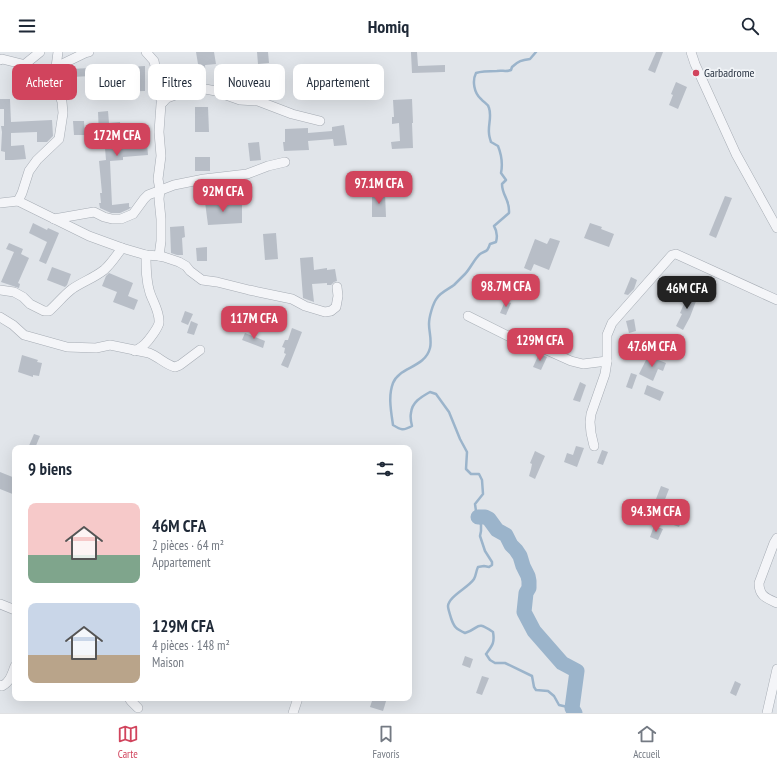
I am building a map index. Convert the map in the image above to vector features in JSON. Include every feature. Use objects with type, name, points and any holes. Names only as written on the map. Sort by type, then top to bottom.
[{"type":"street","points":[[25,64],[40,52]]},
{"type":"street","points":[[56,64],[58,52]]},
{"type":"street","points":[[62,64],[89,52]]},
{"type":"street","points":[[146,52],[154,61],[156,71],[153,84],[163,102]]},
{"type":"street","points":[[691,52],[736,154],[777,228]]},
{"type":"street","points":[[0,60],[2,59],[20,64]]},
{"type":"street","points":[[158,256],[161,241],[160,190],[158,179],[161,156],[159,132],[161,104],[167,98],[186,91],[205,89],[216,91],[240,100],[258,101],[292,114],[320,121]]},
{"type":"street","points":[[18,201],[29,171],[37,160],[59,139],[63,113],[61,100]]},
{"type":"street","points":[[54,219],[94,212],[104,217],[122,219],[133,214],[144,199],[160,190],[181,183],[247,174],[268,166],[285,162]]},
{"type":"street","points":[[0,203],[18,201],[89,236],[146,255],[164,257],[186,266],[202,280],[292,299],[305,306],[324,312],[331,311],[336,307],[338,296],[337,287]]},
{"type":"street","points":[[0,290],[14,292],[23,297],[30,304],[49,311],[63,299],[67,293],[103,271],[122,248]]},
{"type":"street","points":[[594,446],[590,422],[591,414],[605,374],[607,361],[607,335],[612,323],[674,254],[777,300]]},
{"type":"street","points":[[135,351],[145,344],[157,328],[159,322],[147,282],[146,255]]},
{"type":"street","points":[[468,316],[522,343],[542,348],[571,361],[583,364],[607,361]]},
{"type":"street","points":[[0,317],[13,325],[24,335],[67,347],[96,348],[110,345],[155,355],[175,368],[200,350]]},
{"type":"street","points":[[777,538],[759,583],[759,588],[761,593],[766,598],[777,603]]},
{"type":"street","points":[[0,604],[12,609]]},
{"type":"street","points":[[767,713],[777,669]]},
{"type":"street","points":[[0,685],[2,686],[5,684],[12,674]]},
{"type":"street","points":[[131,701],[138,708]]},
{"type":"street","points":[[293,713],[297,701]]},
{"type":"building","points":[[196,52],[214,52],[216,64],[198,64]]},
{"type":"building","points":[[257,52],[268,52],[269,63],[258,64]]},
{"type":"building","points":[[411,52],[417,52],[418,66],[445,65],[445,72],[412,73]]},
{"type":"building","points":[[656,52],[663,52],[655,73],[648,70]]},
{"type":"building","points":[[140,66],[145,66],[145,91],[140,91]]},
{"type":"building","points":[[85,68],[85,76],[77,77],[77,69]]},
{"type":"building","points":[[676,82],[687,87],[678,109],[669,105],[673,95],[671,94]]},
{"type":"building","points":[[0,99],[10,99],[11,122],[52,120],[53,136],[47,142],[37,142],[37,132],[11,133],[11,146],[24,145],[26,159],[5,160],[5,152],[1,151],[1,126],[4,126],[4,109],[0,109]]},
{"type":"building","points":[[412,99],[413,148],[392,149],[391,142],[400,141],[399,123],[392,124],[392,117],[394,117],[393,100]]},
{"type":"building","points":[[195,107],[208,107],[209,132],[195,132]]},
{"type":"building","points":[[108,111],[109,123],[120,122],[121,134],[146,133],[148,155],[123,157],[123,160],[110,161],[112,205],[129,203],[129,207],[131,207],[120,213],[111,213],[100,208],[99,203],[101,203],[100,193],[102,193],[99,161],[106,160],[105,148],[111,148],[110,134],[99,135],[98,112]]},
{"type":"building","points":[[73,121],[84,121],[85,135],[74,135]]},
{"type":"building","points":[[344,125],[347,145],[334,146],[333,139],[308,141],[309,150],[284,151],[283,142],[285,142],[285,129],[308,128],[308,133],[332,131],[332,127]]},
{"type":"building","points":[[259,142],[261,160],[250,161],[248,143]]},
{"type":"building","points":[[195,157],[210,157],[210,171],[195,171]]},
{"type":"building","points":[[372,193],[385,193],[386,217],[372,217]]},
{"type":"building","points":[[725,196],[732,198],[716,238],[709,235]]},
{"type":"building","points":[[222,200],[224,205],[242,203],[242,223],[208,225],[205,202]]},
{"type":"building","points":[[33,223],[47,230],[48,228],[59,233],[46,264],[39,261],[47,242],[29,233]]},
{"type":"building","points":[[590,223],[602,227],[601,229],[614,234],[609,247],[584,238]]},
{"type":"building","points":[[184,226],[185,237],[182,238],[183,255],[171,253],[170,227]]},
{"type":"building","points":[[276,233],[278,259],[265,260],[263,234]]},
{"type":"building","points":[[550,238],[560,241],[549,270],[534,264],[531,271],[524,268],[535,239],[547,244]]},
{"type":"building","points":[[9,243],[23,249],[21,254],[29,258],[18,283],[20,284],[19,288],[1,282],[14,252],[6,249]]},
{"type":"building","points":[[207,247],[207,261],[197,261],[196,248]]},
{"type":"building","points":[[313,257],[314,270],[327,268],[327,270],[335,269],[337,281],[331,285],[327,285],[327,283],[312,284],[314,302],[303,298],[300,258]]},
{"type":"building","points":[[52,267],[71,274],[65,287],[47,280]]},
{"type":"building","points":[[109,273],[133,283],[128,296],[138,300],[134,310],[113,302],[117,292],[102,286],[106,276]]},
{"type":"building","points":[[631,277],[637,280],[634,289],[628,295],[624,294]]},
{"type":"building","points":[[496,280],[502,283],[496,296],[490,293]]},
{"type":"building","points":[[689,292],[698,296],[683,330],[676,326],[682,314],[680,313]]},
{"type":"building","points":[[505,301],[511,303],[506,315],[500,313]]},
{"type":"building","points":[[185,311],[193,314],[188,325],[181,322]]},
{"type":"building","points":[[634,319],[636,331],[629,333],[626,321]]},
{"type":"building","points":[[191,321],[198,324],[194,335],[187,333]]},
{"type":"building","points":[[292,328],[302,332],[288,368],[281,365],[286,354],[284,353],[285,348],[282,347],[285,340],[288,340]]},
{"type":"building","points":[[245,333],[265,341],[263,348],[242,340]]},
{"type":"building","points":[[539,354],[547,357],[541,370],[533,367]]},
{"type":"building","points":[[22,355],[38,360],[37,362],[42,363],[39,376],[33,375],[33,377],[18,372]]},
{"type":"building","points":[[648,356],[666,363],[663,371],[658,369],[653,381],[639,374]]},
{"type":"building","points":[[631,373],[637,375],[632,389],[626,387]]},
{"type":"building","points":[[580,382],[586,385],[580,402],[573,400]]},
{"type":"building","points":[[647,385],[664,392],[660,401],[644,394]]},
{"type":"building","points":[[34,434],[40,436],[36,445],[29,445]]},
{"type":"building","points":[[576,446],[584,448],[577,467],[564,462],[567,453],[573,455]]},
{"type":"building","points":[[602,450],[608,452],[603,465],[597,463]]},
{"type":"building","points":[[535,451],[545,456],[535,479],[529,476],[532,464],[530,463]]},
{"type":"building","points":[[0,472],[12,477],[12,494],[0,489]]},
{"type":"building","points":[[661,486],[669,489],[664,502],[656,499]]},
{"type":"building","points":[[678,507],[686,510],[679,527],[671,524]]},
{"type":"building","points":[[654,526],[663,529],[658,540],[650,537]]},
{"type":"building","points":[[465,656],[473,659],[470,668],[462,665]]},
{"type":"building","points":[[482,676],[489,678],[482,695],[476,693]]},
{"type":"building","points":[[735,681],[741,684],[736,696],[730,693]]},
{"type":"building","points":[[372,701],[386,701],[383,711],[370,707]]},
{"type":"waterway","points":[[536,52],[530,59],[522,60],[516,63],[511,70],[476,73],[474,87],[482,100],[488,105],[490,111],[490,140],[498,146],[501,156],[501,173],[506,180],[502,184],[502,188],[508,204],[509,213],[494,226],[497,233],[496,242],[490,244],[487,250],[478,256],[465,274],[436,300],[429,324],[431,345],[427,355],[418,364],[396,378],[391,388],[390,404],[393,425],[400,429],[406,429],[412,426],[411,415],[415,403],[430,392],[436,394],[449,412],[467,452],[466,469],[471,474],[479,474],[482,480],[483,494],[475,504],[481,525],[480,536],[492,565],[489,567],[478,567],[474,579],[449,602],[448,609],[454,626],[465,633],[478,626],[483,626],[493,632],[494,639],[486,654],[490,660],[495,663],[505,663],[532,676],[536,690],[548,691],[554,696],[559,705],[572,708]]},
{"type":"waterway","points":[[478,517],[485,517],[489,519],[497,530],[506,535],[511,545],[520,556],[529,581],[524,612],[534,631],[562,663],[577,671],[572,708],[575,713]]},
{"type":"place","name":"Garbadrome","points":[[696,73]]}]
